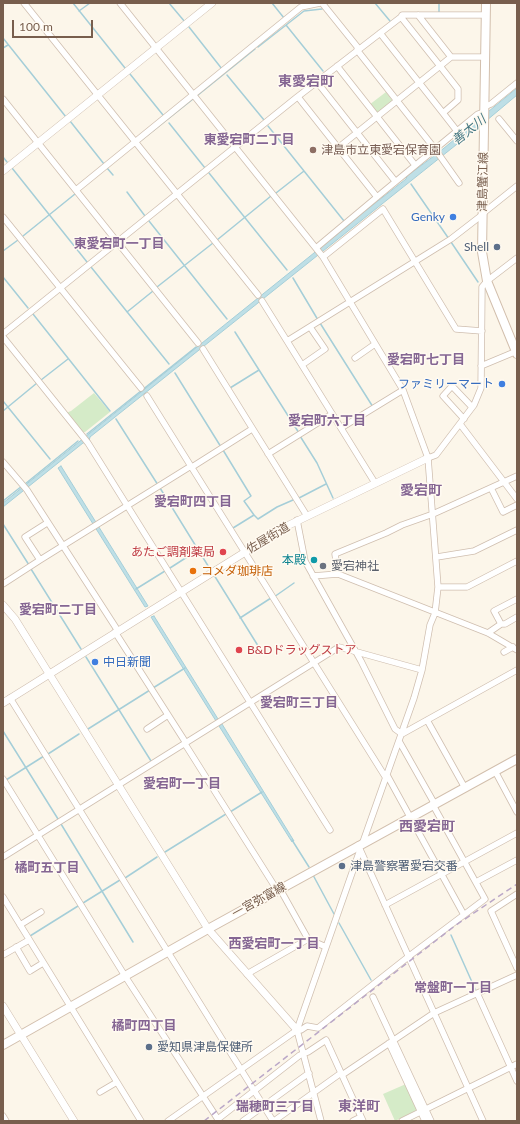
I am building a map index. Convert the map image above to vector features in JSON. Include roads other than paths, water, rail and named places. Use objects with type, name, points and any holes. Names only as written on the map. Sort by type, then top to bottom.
[{"type":"main road","name":"津島蟹江線","points":[[486,3],[482,252],[487,281],[517,352]]},
{"type":"main road","name":"一宮弥富線","points":[[3,1046],[208,929],[517,759]]},
{"type":"street","points":[[24,3],[258,295]]},
{"type":"street","points":[[120,3],[317,248],[403,390],[428,458],[438,587],[435,613],[430,625],[422,670],[402,734],[360,846],[297,1030]]},
{"type":"street","points":[[3,171],[212,3]]},
{"type":"street","points":[[76,190],[301,7],[323,4],[436,150],[459,183]]},
{"type":"street","points":[[3,334],[402,15],[486,15]]},
{"type":"street","points":[[418,15],[450,57]]},
{"type":"street","points":[[401,17],[458,89],[458,100],[443,113]]},
{"type":"street","points":[[380,33],[457,131]]},
{"type":"street","points":[[338,148],[450,57],[485,57]]},
{"type":"street","points":[[337,66],[415,165]]},
{"type":"street","points":[[317,82],[395,181]]},
{"type":"street","points":[[317,248],[395,181],[436,150],[457,131],[517,83]]},
{"type":"street","points":[[298,97],[377,197]]},
{"type":"street","points":[[3,99],[198,342]]},
{"type":"street","points":[[499,119],[517,141]]},
{"type":"street","points":[[287,341],[449,241],[517,186]]},
{"type":"street","points":[[322,256],[383,209],[456,329],[482,331]]},
{"type":"street","points":[[3,217],[141,388]]},
{"type":"street","points":[[297,520],[436,455],[472,407],[481,388],[482,287],[487,281],[517,258]]},
{"type":"street","points":[[262,301],[375,483]]},
{"type":"street","points":[[302,365],[325,349],[310,327]]},
{"type":"street","points":[[3,337],[88,443],[330,830]]},
{"type":"street","points":[[355,358],[375,344]]},
{"type":"street","points":[[203,349],[307,516]]},
{"type":"street","points":[[481,366],[517,352]]},
{"type":"street","points":[[464,418],[443,396],[452,386],[472,407]]},
{"type":"street","points":[[341,428],[403,390]]},
{"type":"street","points":[[147,396],[386,777],[464,915]]},
{"type":"street","points":[[268,454],[332,414]]},
{"type":"street","points":[[460,424],[517,499]]},
{"type":"street","points":[[3,584],[252,429]]},
{"type":"street","points":[[3,462],[22,484],[62,546],[308,939],[326,947]]},
{"type":"street","points":[[338,574],[335,554],[386,533],[408,522],[433,514],[517,476]]},
{"type":"street","points":[[491,488],[503,512],[517,505]]},
{"type":"street","name":"佐屋街道","points":[[3,703],[297,520],[305,561],[395,728],[402,734]]},
{"type":"street","points":[[40,560],[25,537],[47,523]]},
{"type":"street","points":[[436,557],[474,551],[517,530]]},
{"type":"street","points":[[438,587],[467,587],[517,561]]},
{"type":"street","points":[[313,576],[338,574],[488,633],[515,648]]},
{"type":"street","points":[[501,624],[494,611],[517,599]]},
{"type":"street","points":[[3,605],[15,619],[208,929],[297,1030],[321,1121]]},
{"type":"street","points":[[488,633],[501,624],[505,624],[517,617]]},
{"type":"street","points":[[3,857],[339,647],[422,670]]},
{"type":"street","points":[[504,652],[515,648]]},
{"type":"street","points":[[402,734],[517,670]]},
{"type":"street","points":[[10,698],[273,1121],[314,1092],[434,1013],[517,975]]},
{"type":"street","points":[[147,729],[168,715]]},
{"type":"street","points":[[427,720],[464,788]]},
{"type":"street","points":[[168,1121],[297,1030],[301,1030],[307,1026],[318,1028],[408,956],[485,899],[399,741]]},
{"type":"street","points":[[494,771],[517,812]]},
{"type":"street","points":[[3,779],[125,976],[219,1120],[304,1054],[326,1040],[362,1119],[353,1121]]},
{"type":"street","points":[[385,905],[517,833]]},
{"type":"street","points":[[360,846],[385,905],[483,1121]]},
{"type":"street","points":[[476,882],[517,860]]},
{"type":"street","points":[[3,897],[141,1121]]},
{"type":"street","points":[[516,897],[491,911],[515,959],[517,968]]},
{"type":"street","points":[[20,925],[41,912]]},
{"type":"street","points":[[247,974],[308,939]]},
{"type":"street","points":[[3,956],[29,940]]},
{"type":"street","points":[[16,947],[30,971],[43,963]]},
{"type":"street","points":[[477,993],[517,1081]]},
{"type":"street","points":[[373,997],[423,1111],[425,1121]]},
{"type":"street","points":[[3,1006],[72,1121]]},
{"type":"street","points":[[402,1121],[517,1064]]},
{"type":"street","points":[[243,1121],[309,1073]]},
{"type":"street","points":[[100,1092],[117,1082]]},
{"type":"street","points":[[423,1111],[431,1121]]},
{"type":"street","points":[[3,1116],[6,1121]]},
{"type":"water","name":"善太川","points":[[517,88],[517,95],[486,121],[90,437],[89,441],[83,443],[3,507],[3,503]]},
{"type":"water","points":[[61,466],[148,606],[145,607],[58,468]]},
{"type":"water","points":[[154,616],[218,719],[216,721],[151,617]]},
{"type":"water","points":[[222,724],[294,841],[292,842],[219,726]]},
{"type":"waterway","points":[[73,3],[125,68]]},
{"type":"waterway","points":[[79,11],[90,3]]},
{"type":"waterway","points":[[169,3],[185,22]]},
{"type":"waterway","points":[[272,3],[284,18]]},
{"type":"waterway","points":[[375,3],[390,21]]},
{"type":"waterway","points":[[439,3],[439,14]]},
{"type":"waterway","points":[[258,47],[304,11],[322,9]]},
{"type":"waterway","points":[[286,25],[323,71]]},
{"type":"waterway","points":[[189,27],[222,69]]},
{"type":"waterway","points":[[3,38],[66,117]]},
{"type":"waterway","points":[[3,48],[8,45]]},
{"type":"waterway","points":[[198,95],[255,49]]},
{"type":"waterway","points":[[130,74],[163,115]]},
{"type":"waterway","points":[[227,75],[264,120]]},
{"type":"waterway","points":[[139,142],[193,99]]},
{"type":"waterway","points":[[70,121],[104,164]]},
{"type":"waterway","points":[[169,123],[205,168]]},
{"type":"waterway","points":[[268,126],[344,221]]},
{"type":"waterway","points":[[3,157],[7,162]]},
{"type":"waterway","points":[[12,168],[87,262]]},
{"type":"waterway","points":[[107,168],[113,175]]},
{"type":"waterway","points":[[276,193],[304,171]]},
{"type":"waterway","points":[[209,173],[287,270]]},
{"type":"waterway","points":[[411,184],[449,239]]},
{"type":"waterway","points":[[127,192],[145,216]]},
{"type":"waterway","points":[[23,236],[75,194]]},
{"type":"waterway","points":[[217,240],[271,196]]},
{"type":"waterway","points":[[149,221],[227,319]]},
{"type":"waterway","points":[[3,251],[18,240]]},
{"type":"waterway","points":[[451,242],[478,282]]},
{"type":"waterway","points":[[157,287],[213,243]]},
{"type":"waterway","points":[[91,267],[169,364]]},
{"type":"waterway","points":[[3,277],[28,308]]},
{"type":"waterway","points":[[293,278],[318,320]]},
{"type":"waterway","points":[[127,312],[153,291]]},
{"type":"waterway","points":[[33,314],[110,411]]},
{"type":"waterway","points":[[320,323],[373,407]]},
{"type":"waterway","points":[[235,332],[299,433]]},
{"type":"waterway","points":[[87,434],[196,347]]},
{"type":"waterway","points":[[41,380],[68,359]]},
{"type":"waterway","points":[[230,388],[259,370]]},
{"type":"waterway","points":[[175,373],[221,447]]},
{"type":"waterway","points":[[3,411],[37,383]]},
{"type":"waterway","points":[[3,401],[50,459]]},
{"type":"waterway","points":[[116,419],[158,485]]},
{"type":"waterway","points":[[300,436],[317,463],[333,498]]},
{"type":"waterway","points":[[25,484],[78,441]]},
{"type":"waterway","points":[[223,450],[251,496],[244,501],[254,515]]},
{"type":"waterway","points":[[299,498],[326,484]]},
{"type":"waterway","points":[[3,501],[22,486]]},
{"type":"waterway","points":[[160,488],[210,569]]},
{"type":"waterway","points":[[233,528],[254,515],[258,519],[277,507],[293,500]]},
{"type":"waterway","points":[[3,524],[29,565]]},
{"type":"waterway","points":[[170,568],[198,550]]},
{"type":"waterway","points":[[31,569],[81,649]]},
{"type":"waterway","points":[[136,589],[165,571]]},
{"type":"waterway","points":[[214,575],[260,649]]},
{"type":"waterway","points":[[274,597],[294,583]]},
{"type":"waterway","points":[[240,618],[271,598]]},
{"type":"waterway","points":[[86,657],[151,761]]},
{"type":"waterway","points":[[153,688],[185,668]]},
{"type":"waterway","points":[[88,729],[150,690]]},
{"type":"waterway","points":[[3,731],[58,819]]},
{"type":"waterway","points":[[48,754],[79,734]]},
{"type":"waterway","points":[[6,780],[44,756]]},
{"type":"waterway","points":[[230,812],[262,792]]},
{"type":"waterway","points":[[165,852],[226,814]]},
{"type":"waterway","points":[[61,824],[133,942]]},
{"type":"waterway","points":[[292,840],[309,867]]},
{"type":"waterway","points":[[125,878],[157,857]]},
{"type":"waterway","points":[[313,875],[334,914]]},
{"type":"waterway","points":[[83,903],[120,880]]},
{"type":"waterway","points":[[30,936],[78,906]]},
{"type":"waterway","points":[[339,923],[371,980]]},
{"type":"waterway","points":[[451,935],[476,991]]},
{"type":"railway","points":[[204,1121],[456,925],[517,884]]},
{"type":"place","name":"津島市立東愛宕保育園","points":[[313,150]]},
{"type":"place","name":"Genky","points":[[453,217]]},
{"type":"place","name":"Shell","points":[[497,247]]},
{"type":"place","name":"ファミリーマート","points":[[502,384]]},
{"type":"place","name":"あたご調剤薬局","points":[[223,552]]},
{"type":"place","name":"本殿","points":[[314,560]]},
{"type":"place","name":"愛宕神社","points":[[323,566]]},
{"type":"place","name":"コメダ珈琲店","points":[[193,571]]},
{"type":"place","name":"B&Dドラッグストア","points":[[239,650]]},
{"type":"place","name":"中日新聞","points":[[95,662]]},
{"type":"place","name":"津島警察署愛宕交番","points":[[342,866]]},
{"type":"place","name":"愛知県津島保健所","points":[[149,1047]]},
{"type":"district","name":"東愛宕町","points":[[306,81]]},
{"type":"district","name":"東愛宕町二丁目","points":[[249,140]]},
{"type":"district","name":"東愛宕町一丁目","points":[[119,244]]},
{"type":"district","name":"愛宕町七丁目","points":[[426,360]]},
{"type":"district","name":"愛宕町六丁目","points":[[327,421]]},
{"type":"district","name":"愛宕町","points":[[421,490]]},
{"type":"district","name":"愛宕町四丁目","points":[[193,502]]},
{"type":"district","name":"愛宕町二丁目","points":[[58,610]]},
{"type":"district","name":"愛宕町三丁目","points":[[299,703]]},
{"type":"district","name":"愛宕町一丁目","points":[[182,784]]},
{"type":"district","name":"西愛宕町","points":[[427,826]]},
{"type":"district","name":"橘町五丁目","points":[[47,868]]},
{"type":"district","name":"西愛宕町一丁目","points":[[274,944]]},
{"type":"district","name":"常盤町一丁目","points":[[453,988]]},
{"type":"district","name":"橘町四丁目","points":[[144,1026]]},
{"type":"district","name":"東洋町","points":[[359,1106]]},
{"type":"district","name":"瑞穂町三丁目","points":[[275,1107]]}]
